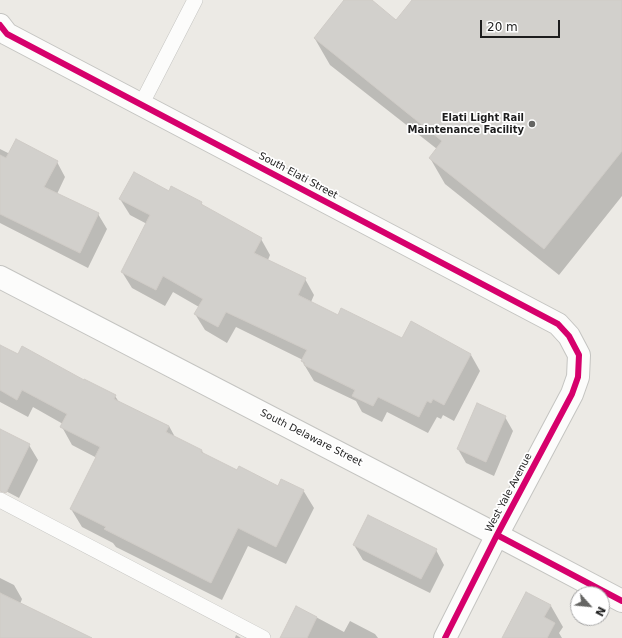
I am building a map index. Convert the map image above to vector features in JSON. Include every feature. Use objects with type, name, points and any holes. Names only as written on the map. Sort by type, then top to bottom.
[{"type":"street","name":"South Elati Street","points":[[0,25],[7,34],[558,324],[569,336],[579,355]]},
{"type":"street","name":"South Delaware Street","points":[[0,277],[498,535],[622,601]]},
{"type":"street","name":"West Yale Avenue","points":[[445,638],[572,394],[578,377],[579,355]]},
{"type":"lane","points":[[141,105],[195,0]]},
{"type":"lane","points":[[0,500],[264,638]]},
{"type":"building","name":"Elati Light Rail Maintenance Facility","points":[[344,0],[372,0],[396,20],[412,0],[622,0],[622,151],[544,249],[429,158],[442,141],[314,38]]},
{"type":"building","points":[[16,139],[58,161],[44,187],[99,213],[80,253],[0,214],[0,155],[6,158]]},
{"type":"building","points":[[134,172],[169,191],[171,186],[202,202],[201,204],[262,238],[254,253],[306,278],[298,295],[338,315],[341,308],[402,338],[411,321],[471,354],[444,405],[433,399],[431,403],[427,401],[419,417],[378,397],[373,406],[352,396],[355,390],[304,365],[305,363],[301,361],[307,350],[226,312],[218,327],[194,314],[203,299],[163,276],[156,290],[121,272],[150,215],[119,199]]},
{"type":"building","points":[[0,345],[18,354],[22,346],[84,380],[116,395],[114,399],[169,426],[166,432],[237,470],[239,466],[278,486],[281,479],[304,490],[276,547],[238,528],[211,583],[104,529],[106,527],[70,509],[100,447],[60,427],[67,414],[22,390],[17,400],[0,390]]},
{"type":"building","points":[[477,403],[506,416],[486,462],[457,449]]},
{"type":"building","points":[[0,429],[30,444],[6,493],[0,491]]},
{"type":"building","points":[[368,515],[437,549],[421,579],[353,545]]},
{"type":"building","points":[[526,592],[551,605],[544,617],[555,623],[547,638],[502,638]]},
{"type":"building","points":[[0,593],[92,638],[0,638]]},
{"type":"building","points":[[296,606],[317,617],[307,638],[280,638]]},
{"type":"cycle path","points":[[0,25],[7,34],[558,324],[569,336],[579,355],[578,377],[572,394],[497,535],[445,638]]},
{"type":"cycle path","points":[[497,535],[622,601]]},
{"type":"place","name":"Elati Light Rail Maintenance Facility","points":[[532,124]]}]
